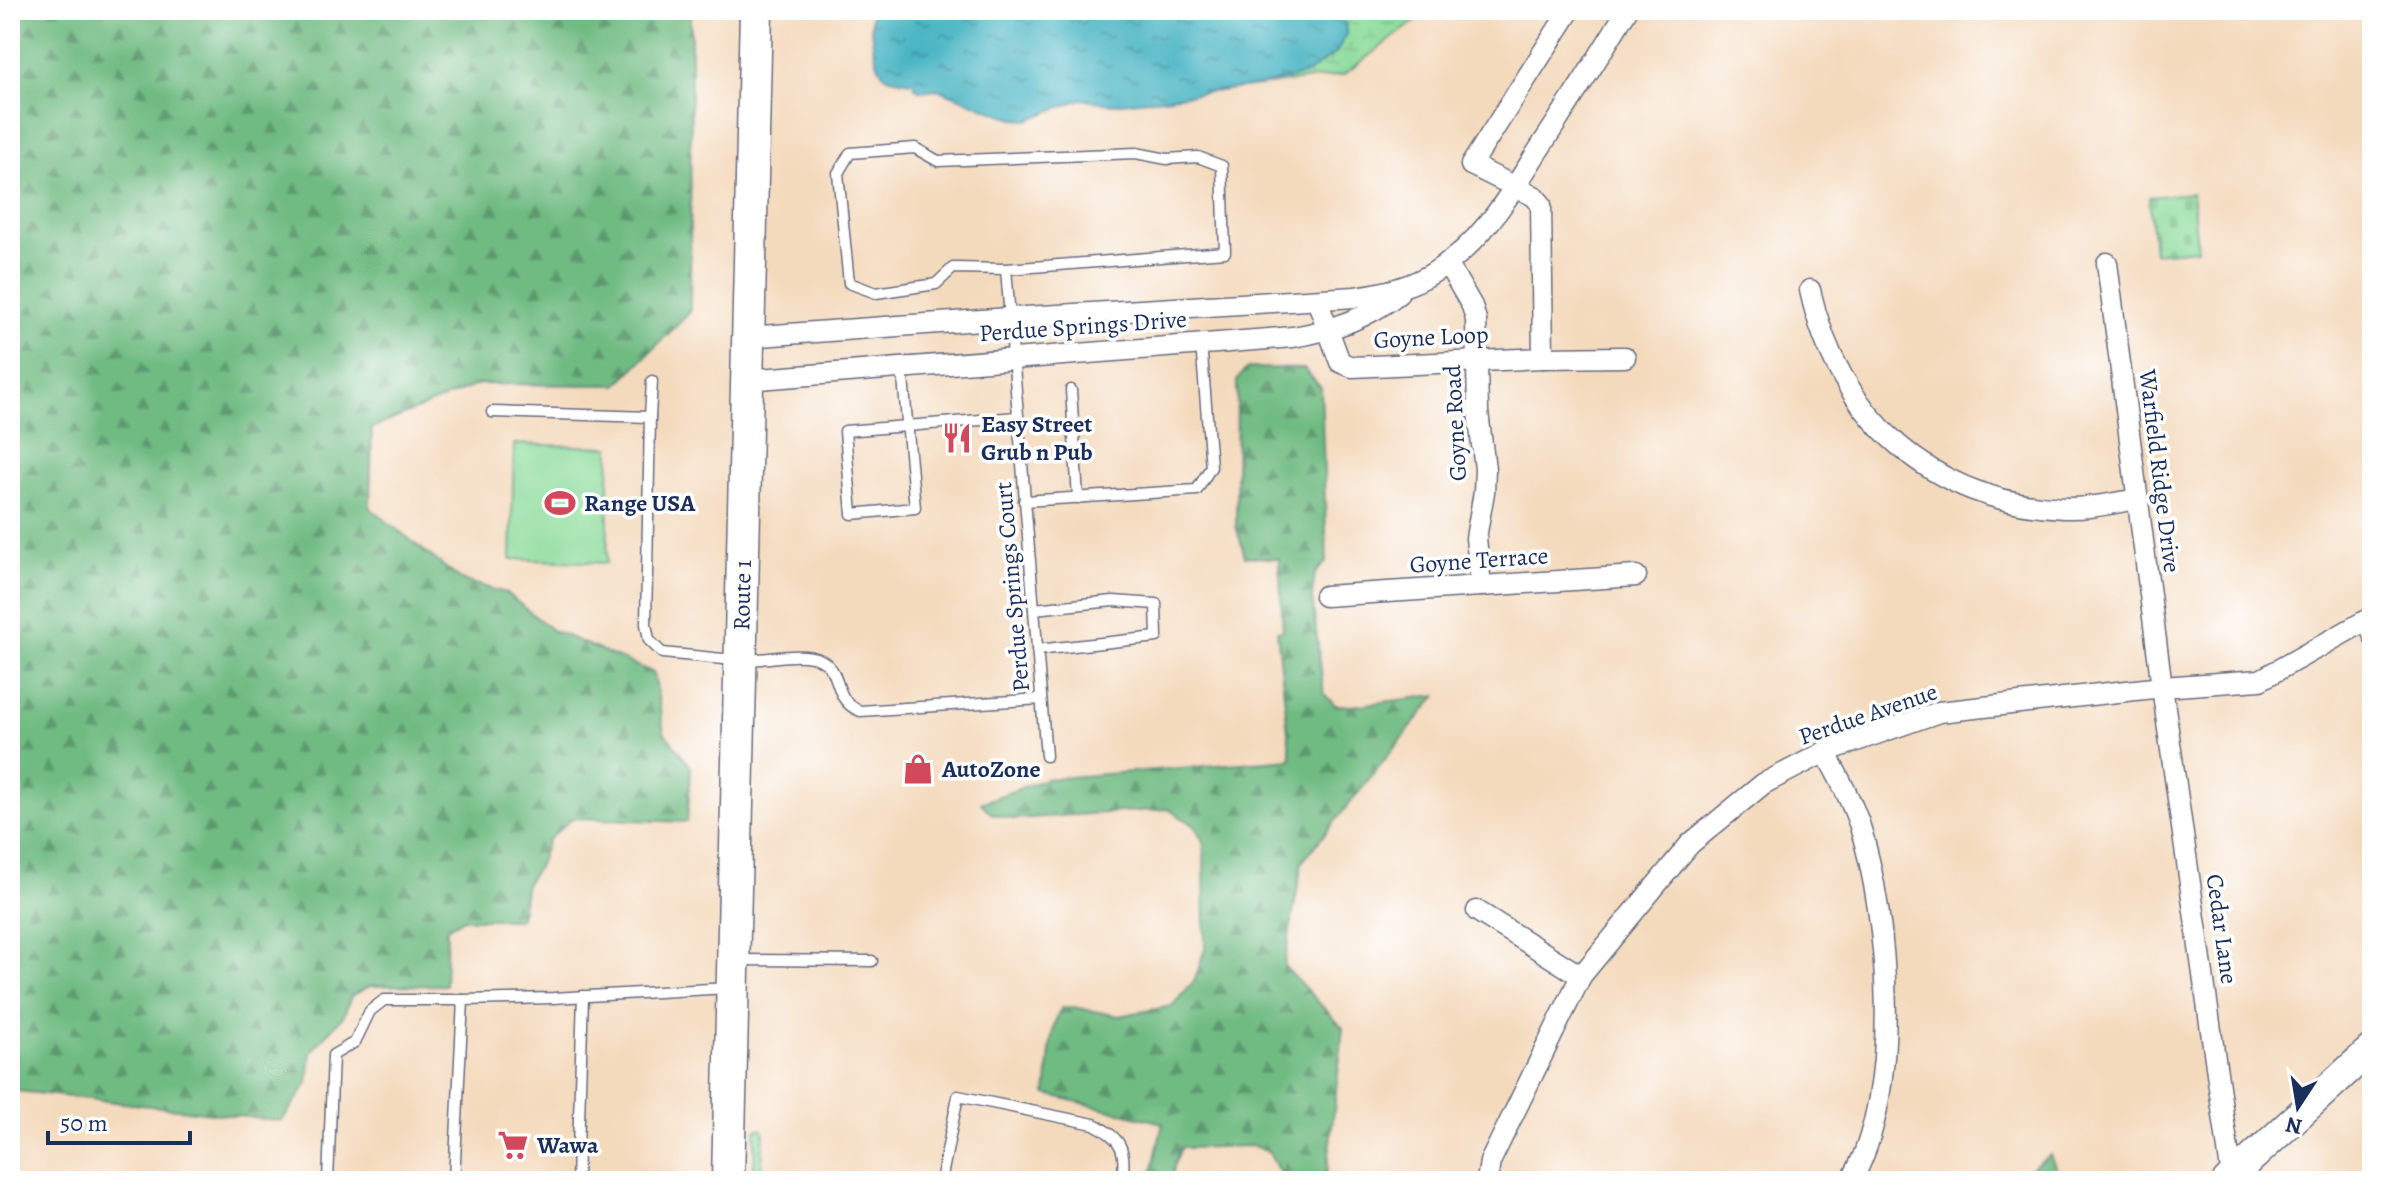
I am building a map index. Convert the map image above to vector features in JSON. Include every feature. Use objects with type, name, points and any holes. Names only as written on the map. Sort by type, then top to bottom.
[{"type":"main road","name":"Route 1","points":[[728,1181],[756,10]]},
{"type":"street","points":[[1543,358],[1541,204],[1534,196],[1471,165],[1570,10]]},
{"type":"street","name":"Perdue Springs Drive","points":[[746,380],[1293,337],[1327,329],[1368,313],[1447,263],[1482,233],[1516,188],[1627,10]]},
{"type":"street","name":"Goyne Road","points":[[1447,263],[1472,306],[1476,320],[1478,412],[1485,469],[1476,538],[1481,586]]},
{"type":"street","name":"Warfield Ridge Drive","points":[[2107,263],[2162,687]]},
{"type":"street","name":"Perdue Springs Drive","points":[[747,337],[1317,300],[1383,293],[1410,284]]},
{"type":"street","points":[[1810,290],[1827,348],[1853,395],[1887,436],[1935,472],[1965,488],[2032,506],[2067,508],[2137,499]]},
{"type":"street","name":"Goyne Loop","points":[[1317,300],[1340,362],[1352,367],[1625,357]]},
{"type":"street","name":"Goyne Terrace","points":[[1325,596],[1636,576]]},
{"type":"street","name":"Perdue Avenue","points":[[1487,1181],[1490,1162],[1581,976],[1690,844],[1763,784],[1825,752],[1939,712],[2162,687],[2260,680],[2367,621]]},
{"type":"street","name":"Cedar Lane","points":[[2162,687],[2229,1179]]},
{"type":"street","points":[[1825,752],[1844,786],[1865,847],[1879,915],[1885,978],[1885,1027],[1874,1118],[1851,1181]]},
{"type":"street","points":[[1477,911],[1581,976]]},
{"type":"street","points":[[2229,1179],[2372,1048]]},
{"type":"lane","points":[[915,148],[938,161],[1136,153],[1167,159],[1198,157],[1222,166],[1225,252],[1006,269],[953,268],[936,284],[876,293],[849,283],[838,173],[850,153],[915,148]]},
{"type":"lane","name":"Perdue Springs Court","points":[[1006,269],[1046,756]]},
{"type":"lane","points":[[1024,501],[1197,490],[1211,467],[1201,343]]},
{"type":"lane","points":[[902,367],[907,425],[915,508],[852,514],[845,431],[907,425],[1017,417]]},
{"type":"lane","points":[[652,381],[646,624],[649,640],[662,653],[742,660],[808,656],[820,660],[835,675],[842,699],[860,711],[1041,699]]},
{"type":"lane","points":[[1071,390],[1078,498]]},
{"type":"lane","points":[[492,412],[650,417]]},
{"type":"lane","points":[[1034,609],[1113,601],[1156,604],[1157,637],[1037,650]]},
{"type":"lane","points":[[2367,621],[2372,644]]},
{"type":"lane","points":[[328,1181],[333,1055],[355,1042],[370,1011],[384,1000],[583,996],[734,974],[872,961]]},
{"type":"lane","points":[[577,1181],[583,996]]},
{"type":"lane","points":[[454,1181],[463,1000]]},
{"type":"lane","points":[[941,1181],[958,1096],[1094,1124],[1114,1134],[1123,1152],[1122,1181]]},
{"type":"green space","points":[[10,10],[691,10],[690,312],[617,385],[479,384],[372,428],[370,508],[461,580],[506,593],[552,630],[654,673],[664,732],[691,767],[687,822],[572,818],[548,840],[539,865],[526,883],[520,919],[462,919],[447,928],[445,985],[370,986],[351,996],[344,1015],[311,1052],[308,1083],[282,1121],[10,1090]]},
{"type":"green space","points":[[1344,10],[1430,10],[1343,75],[1259,86],[1306,74],[1346,34]]},
{"type":"green space","points":[[2192,193],[2197,249],[2154,253],[2149,197]]},
{"type":"green space","points":[[1247,368],[1304,369],[1321,388],[1327,561],[1315,573],[1312,597],[1324,694],[1335,705],[1352,706],[1437,695],[1302,862],[1284,966],[1343,1028],[1326,1181],[1282,1181],[1268,1151],[1253,1146],[1181,1148],[1171,1181],[1150,1181],[1163,1123],[1046,1094],[1052,1036],[1062,1008],[1073,1007],[1119,1016],[1172,1006],[1195,980],[1205,948],[1204,843],[1195,826],[1168,809],[1012,819],[991,813],[981,803],[1045,779],[1291,759],[1277,631],[1283,630],[1279,559],[1245,556],[1236,526],[1237,380]]},
{"type":"green space","name":"Range USA","points":[[514,444],[610,447],[607,563],[511,559]]},
{"type":"green space","points":[[761,1128],[764,1131],[761,1181],[754,1181],[755,1133]]},
{"type":"green space","points":[[2050,1155],[2061,1181],[2012,1181]]},
{"type":"water","points":[[871,10],[1344,10],[1346,34],[1336,53],[1306,74],[1259,86],[1114,104],[1081,99],[1028,120],[1014,119],[937,89],[921,91],[915,88],[914,82],[888,77],[876,57]]},
{"type":"place","name":"Easy Street Grub n Pub","points":[[957,438]]},
{"type":"place","name":"Range USA","points":[[560,503]]},
{"type":"place","name":"AutoZone","points":[[918,769]]},
{"type":"place","name":"Wawa","points":[[513,1145]]}]
